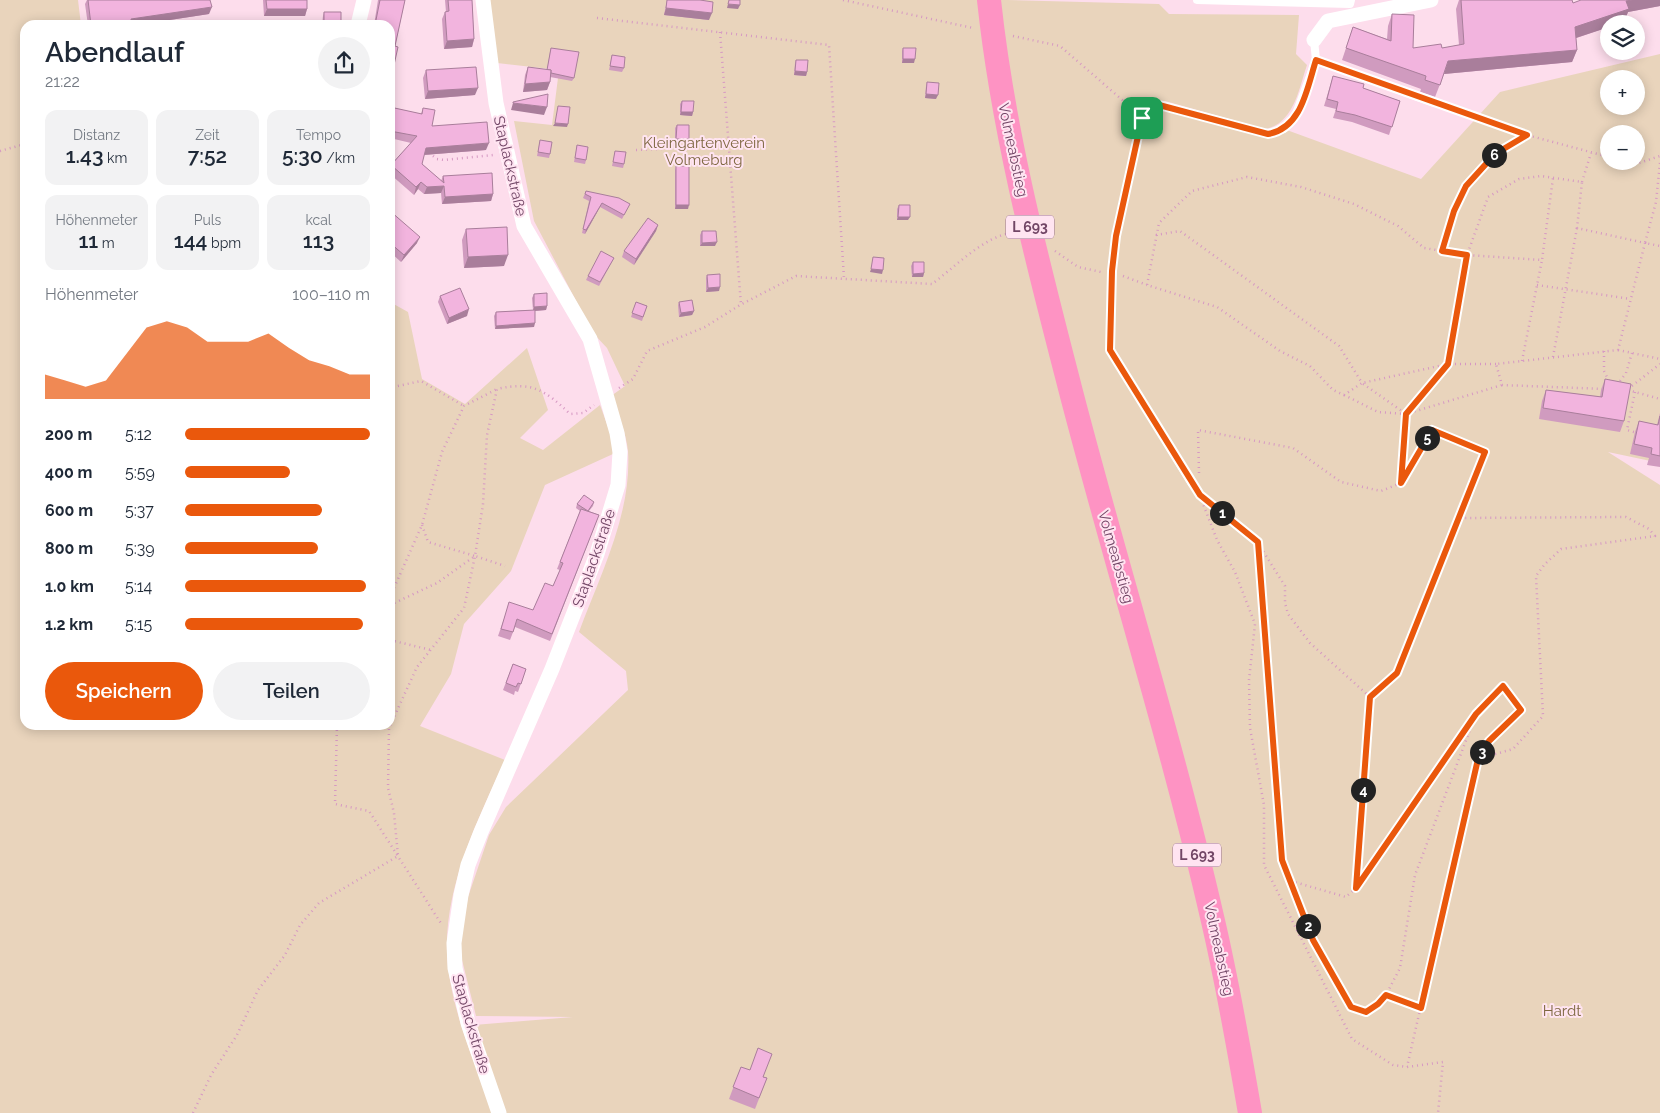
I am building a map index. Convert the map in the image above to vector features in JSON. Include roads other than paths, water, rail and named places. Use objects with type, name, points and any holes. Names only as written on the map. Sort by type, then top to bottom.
[{"type":"main road","name":"Volmeabstieg","points":[[989,0],[996,65],[1015,163],[1039,268],[1086,452],[1157,705],[1209,903],[1232,1008],[1250,1113]]},
{"type":"street","points":[[359,20],[364,0]]},
{"type":"street","name":"Staplackstraße","points":[[483,0],[496,101],[524,226],[590,339],[605,398],[617,434],[620,452],[618,485],[611,514],[588,581],[468,865],[454,943],[455,968],[468,1023],[499,1113]]},
{"type":"street","points":[[1314,40],[1328,21],[1422,1]]},
{"type":"lane","points":[[1197,0],[1350,4],[1351,0]]},
{"type":"lane","points":[[1196,485],[1110,350],[1112,271],[1116,236],[1142,118],[1152,106],[1159,105],[1268,134],[1284,129],[1294,119],[1316,60],[1314,40]]},
{"type":"lane","points":[[1316,60],[1434,103]]},
{"type":"park label","name":"Kleingartenverein Volmeburg","points":[[704,152]]},
{"type":"park label","name":"Hardt","points":[[1562,1011]]}]
